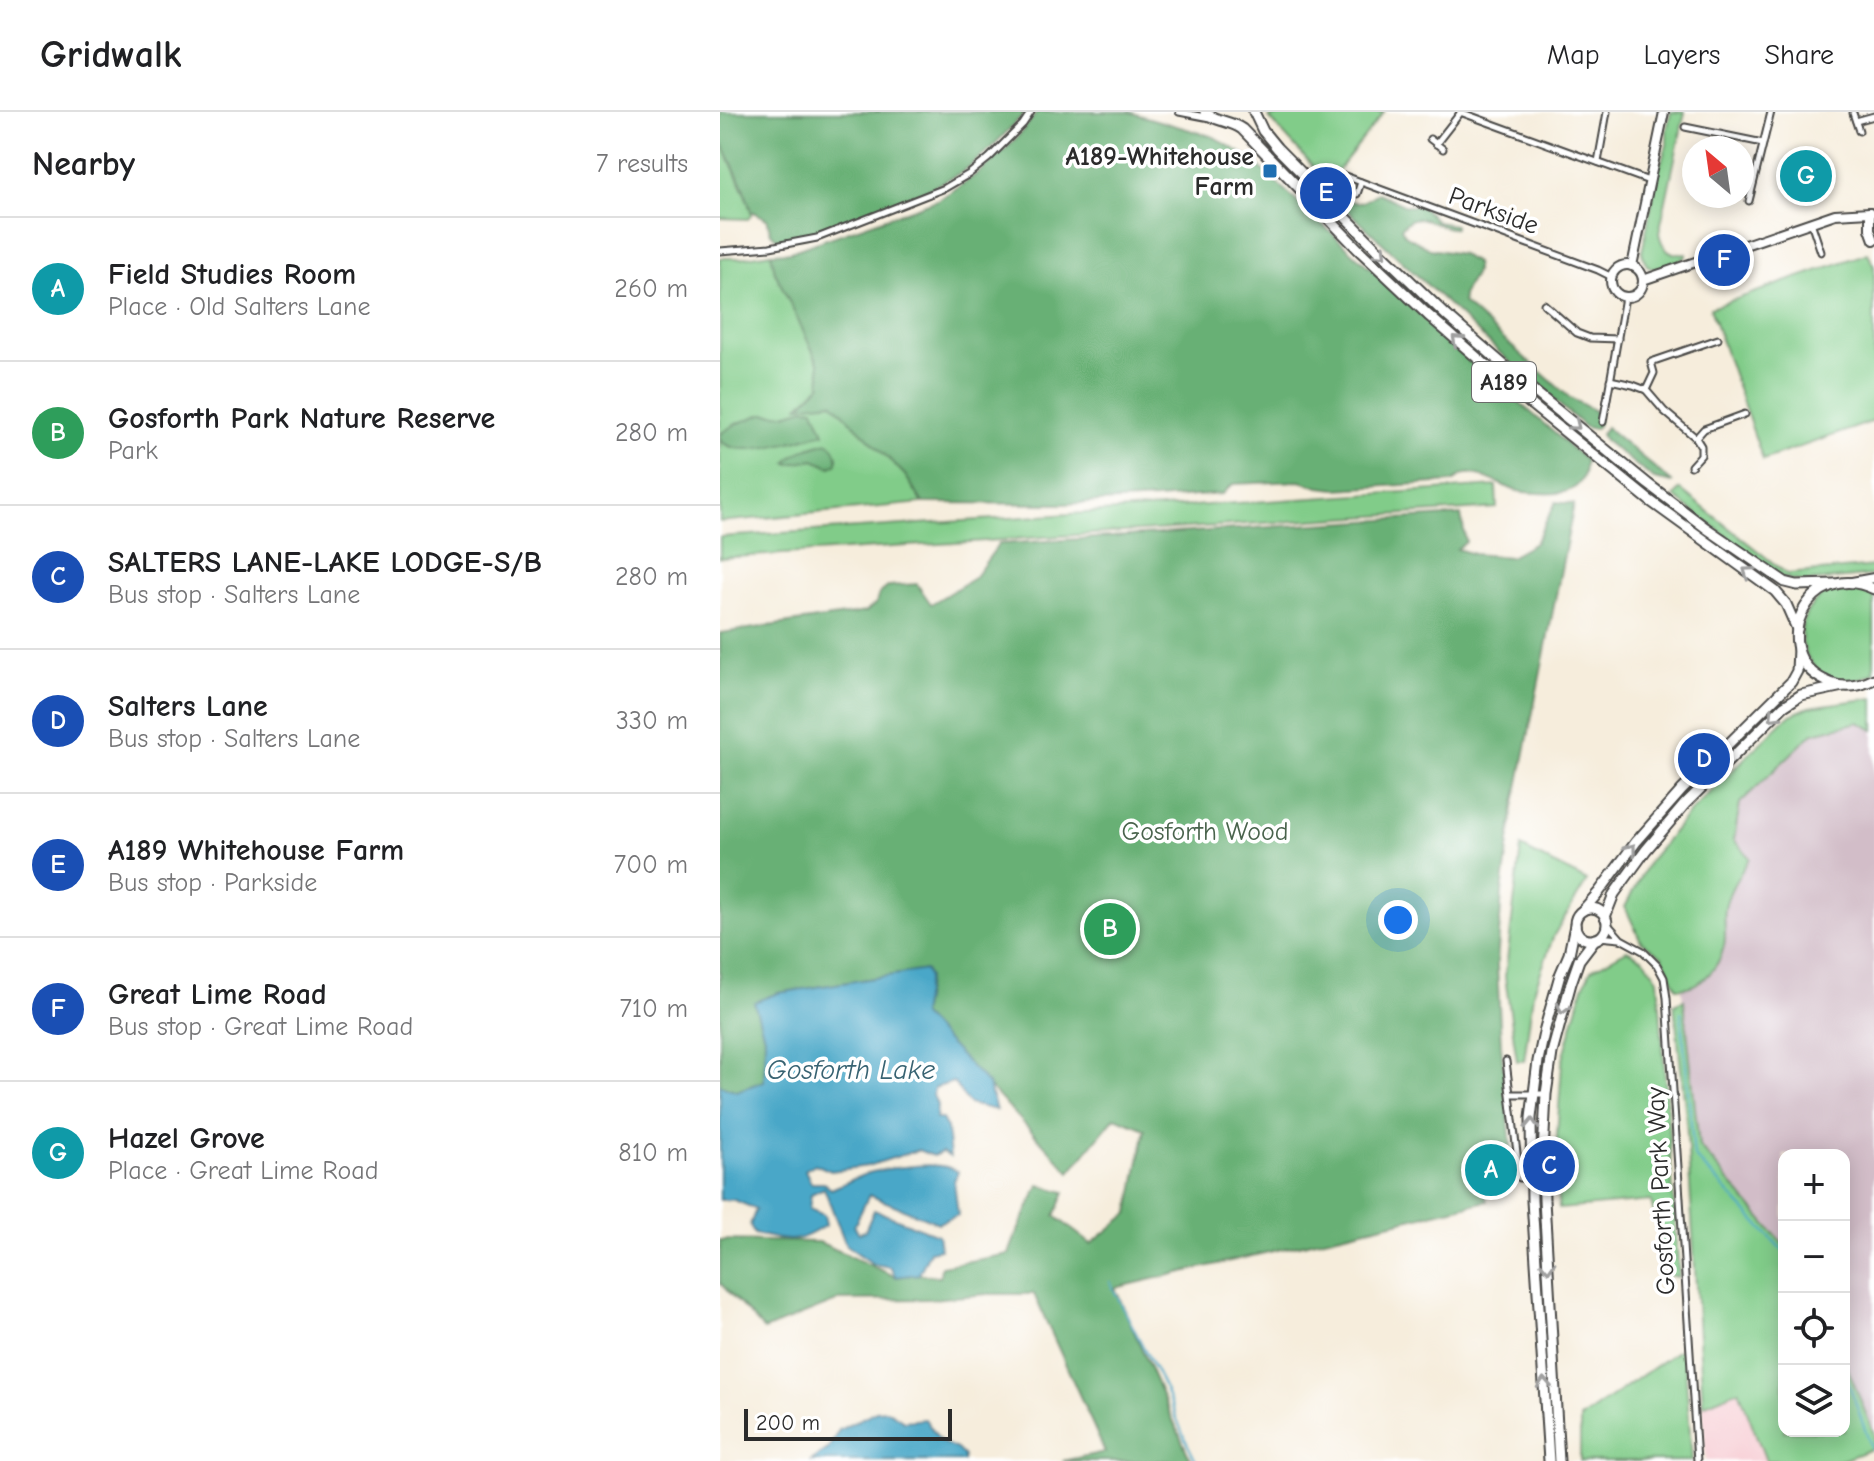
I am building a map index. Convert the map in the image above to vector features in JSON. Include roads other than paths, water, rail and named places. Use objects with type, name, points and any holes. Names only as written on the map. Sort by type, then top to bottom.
[{"type":"main road","points":[[1205,112],[1218,120],[1237,114]]},
{"type":"main road","name":"A189","points":[[1254,112],[1263,131],[1277,148],[1447,316],[1592,438],[1706,528],[1778,578],[1797,585],[1848,582],[1874,589]]},
{"type":"main road","points":[[1632,266],[1664,112]]},
{"type":"main road","name":"A189","points":[[1218,120],[1242,129],[1359,250],[1527,401],[1649,500],[1775,591],[1786,604],[1797,629]]},
{"type":"main road","points":[[1643,280],[1842,212],[1872,209],[1870,229],[1874,240]]},
{"type":"main road","points":[[1632,266],[1641,272],[1643,280],[1639,292],[1625,297],[1614,290],[1612,277],[1619,267],[1632,266]]},
{"type":"main road","points":[[1848,582],[1874,578]]},
{"type":"main road","name":"A189","points":[[1549,1461],[1532,1201],[1534,1094],[1545,1028],[1578,915],[1682,790],[1791,682],[1797,671],[1798,621],[1806,604],[1819,592],[1835,584]]},
{"type":"main road","points":[[1798,648],[1811,671],[1826,681],[1843,686]]},
{"type":"main road","points":[[1559,1461],[1543,1154],[1552,1053],[1579,960],[1605,930],[1614,894],[1646,850],[1685,804],[1784,706],[1801,695],[1874,682]]},
{"type":"main road","points":[[1583,910],[1601,912],[1606,920]]},
{"type":"main road","points":[[1575,925],[1582,937],[1597,938]]},
{"type":"street","points":[[720,251],[770,247],[817,238],[945,188],[989,158],[1031,112]]},
{"type":"street","points":[[1179,112],[1218,120]]},
{"type":"street","points":[[1436,144],[1460,112],[1650,181]]},
{"type":"street","points":[[1598,162],[1607,112]]},
{"type":"street","points":[[1754,180],[1771,112]]},
{"type":"street","points":[[1853,113],[1859,131]]},
{"type":"street","points":[[1856,121],[1874,116]]},
{"type":"street","points":[[1685,127],[1763,143]]},
{"type":"street","points":[[1430,139],[1443,149]]},
{"type":"street","name":"Parkside","points":[[1345,176],[1612,277]]},
{"type":"street","points":[[1357,194],[1361,182]]},
{"type":"street","points":[[1811,222],[1821,252]]},
{"type":"street","points":[[1603,422],[1625,297]]},
{"type":"street","points":[[1544,304],[1577,333],[1590,338],[1618,339]]},
{"type":"street","points":[[1646,390],[1654,373],[1651,362],[1718,339]]},
{"type":"street","points":[[1610,380],[1646,390],[1664,411],[1696,438],[1701,446],[1701,455],[1691,466]]},
{"type":"street","points":[[1696,438],[1704,429],[1745,414]]},
{"type":"street","name":"Gosforth Park Way","points":[[1606,920],[1621,939],[1643,951],[1657,965],[1664,978],[1697,1461]]},
{"type":"street","name":"Gosforth Park Way","points":[[1597,938],[1621,939]]},
{"type":"street","points":[[1506,1061],[1520,1178]]},
{"type":"street","points":[[1511,1094],[1546,1094]]},
{"type":"water","name":"Gosforth Lake","points":[[925,970],[928,977],[921,1015],[988,1084],[996,1110],[969,1104],[953,1082],[934,1088],[933,1095],[937,1105],[936,1119],[942,1119],[947,1128],[950,1157],[942,1152],[933,1156],[918,1150],[868,1166],[831,1171],[815,1164],[805,1170],[811,1183],[824,1183],[831,1189],[872,1172],[904,1167],[941,1166],[958,1172],[954,1181],[958,1215],[938,1223],[869,1195],[854,1226],[859,1233],[865,1231],[874,1210],[938,1235],[940,1249],[930,1251],[919,1274],[896,1277],[890,1267],[873,1264],[846,1245],[824,1188],[811,1194],[809,1209],[824,1215],[826,1225],[792,1240],[754,1234],[750,1225],[756,1209],[734,1200],[720,1200],[720,1085],[737,1091],[764,1081],[765,1040],[754,1002],[778,993]]},
{"type":"water","points":[[887,1410],[904,1421],[925,1419],[941,1442],[964,1456],[963,1461],[811,1461],[828,1449],[839,1430],[876,1411]]},
{"type":"waterway","points":[[1681,1012],[1694,1156],[1778,1246]]},
{"type":"waterway","points":[[1110,1282],[1165,1389],[1196,1461]]},
{"type":"waterway","points":[[1850,1388],[1871,1449]]},
{"type":"place","name":"A189-Whitehouse Farm","points":[[1270,171]]},
{"type":"place","name":"Hazel Grove","points":[[1806,176]]},
{"type":"place","name":"A189 Whitehouse Farm","points":[[1326,193]]},
{"type":"place","name":"Great Lime Road","points":[[1724,260]]},
{"type":"place","name":"Salters Lane","points":[[1704,759]]},
{"type":"place","name":"Gosforth Park Nature Reserve","points":[[1110,929]]},
{"type":"place","name":"SALTERS LANE-LAKE LODGE-S/B","points":[[1549,1166]]},
{"type":"place","name":"Field Studies Room","points":[[1491,1170]]},
{"type":"park label","name":"Gosforth Wood","points":[[1205,831]]}]
